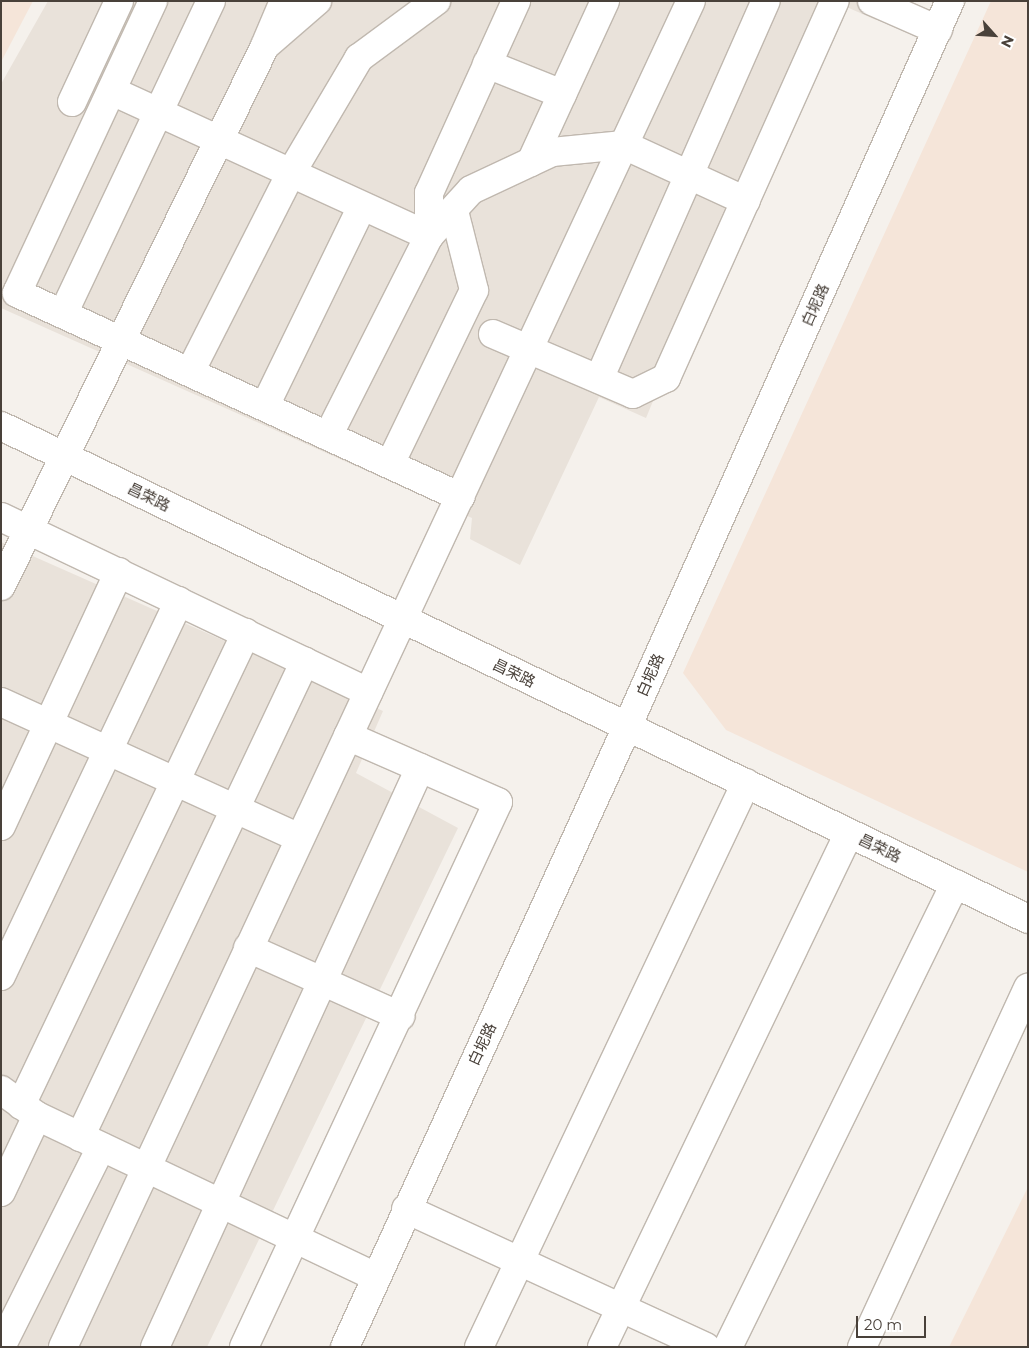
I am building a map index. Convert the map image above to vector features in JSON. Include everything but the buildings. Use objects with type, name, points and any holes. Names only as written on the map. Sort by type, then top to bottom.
[{"type":"street","points":[[72,102],[119,1]]},
{"type":"street","points":[[154,1],[17,294],[460,497]]},
{"type":"street","points":[[64,314],[211,1]]},
{"type":"street","points":[[1,586],[219,140],[284,1]]},
{"type":"street","points":[[264,46],[318,1]]},
{"type":"street","points":[[190,372],[291,173],[359,58],[436,1]]},
{"type":"street","points":[[429,236],[429,193],[516,1]]},
{"type":"street","points":[[531,162],[605,1]]},
{"type":"street","points":[[63,1347],[148,1169],[248,948],[691,1]]},
{"type":"street","points":[[599,380],[766,1]]},
{"type":"street","points":[[494,334],[633,394],[666,378],[835,1]]},
{"type":"street","points":[[872,1],[938,30]]},
{"type":"street","name":"白坭路","points":[[345,1347],[406,1209],[627,727],[950,1]]},
{"type":"street","points":[[487,64],[562,94]]},
{"type":"street","points":[[112,91],[429,236]]},
{"type":"street","points":[[328,436],[429,236],[454,211],[471,190],[552,152],[624,145],[746,201]]},
{"type":"street","points":[[264,406],[362,206]]},
{"type":"street","points":[[390,464],[474,290],[454,211]]},
{"type":"street","name":"昌荣路","points":[[1,426],[1028,919]]},
{"type":"street","points":[[1,517],[179,600],[368,692]]},
{"type":"street","points":[[1,826],[46,723],[119,572]]},
{"type":"street","points":[[1,976],[179,600]]},
{"type":"street","points":[[1,1192],[20,1104],[246,633]]},
{"type":"street","points":[[1,1347],[235,809],[305,661]]},
{"type":"street","points":[[1,702],[300,838]]},
{"type":"street","points":[[244,1347],[296,1240],[498,802],[348,736]]},
{"type":"street","points":[[155,1347],[420,768]]},
{"type":"street","points":[[479,1347],[521,1262],[746,783]]},
{"type":"street","points":[[602,1347],[849,833]]},
{"type":"street","points":[[728,1347],[955,884]]},
{"type":"street","points":[[248,948],[400,1016]]},
{"type":"street","points":[[862,1347],[1028,987]]},
{"type":"street","points":[[20,1104],[90,1142],[376,1277]]},
{"type":"street","points":[[406,1209],[706,1347]]},
{"type":"shaded area","points":[[1,1],[33,1],[1,62]]},
{"type":"shaded area","points":[[48,1],[819,1],[646,418],[599,397],[520,565],[470,539],[472,518],[1,308],[1,84]]},
{"type":"shaded area","points":[[833,1],[884,1],[876,20]]},
{"type":"shaded area","points":[[991,1],[1028,1],[1028,872],[726,730],[683,673]]},
{"type":"shaded area","points":[[1,542],[383,711],[356,773],[458,828],[207,1347],[1,1347]]},
{"type":"shaded area","points":[[1028,1187],[1028,1347],[949,1347]]}]
